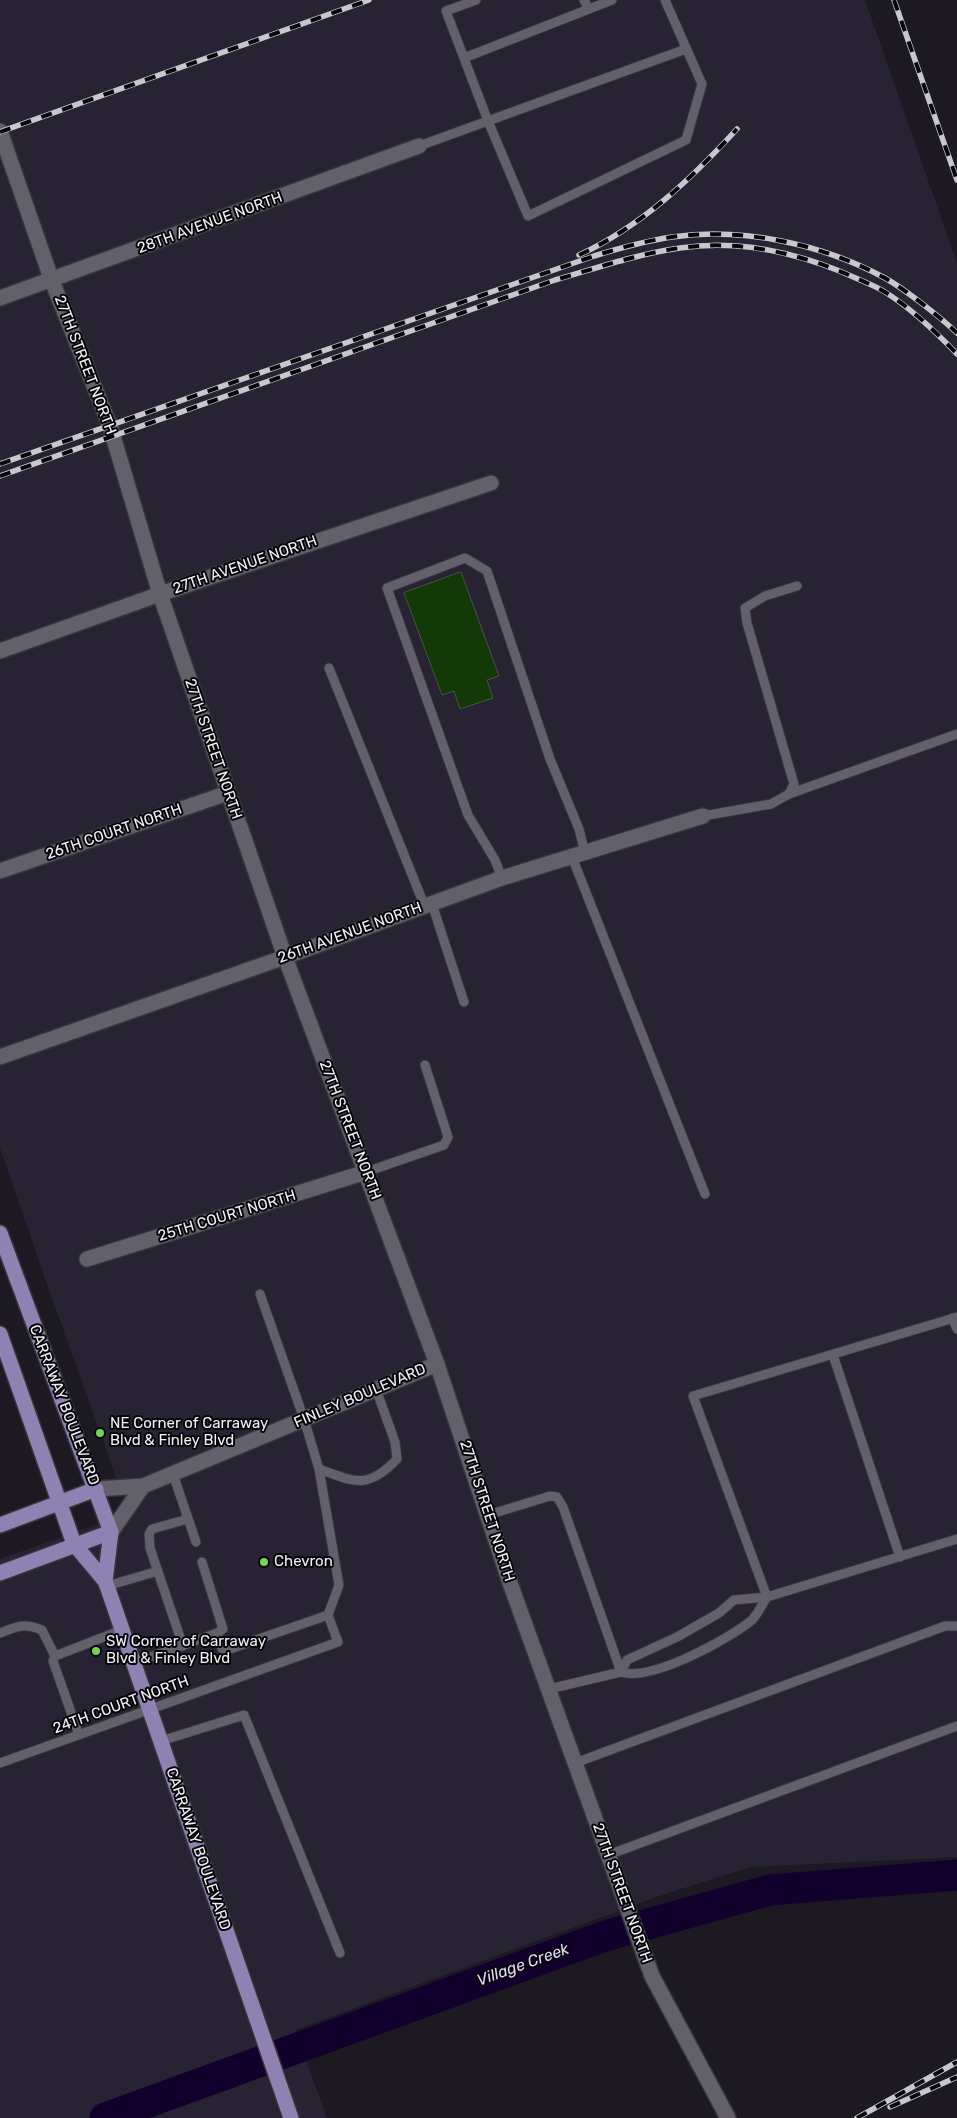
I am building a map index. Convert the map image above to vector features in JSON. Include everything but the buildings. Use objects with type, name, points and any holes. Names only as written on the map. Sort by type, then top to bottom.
[{"type":"main road","name":"CARRAWAY BOULEVARD","points":[[0,1233],[111,1532],[106,1583]]},
{"type":"main road","name":"CARRAWAY BOULEVARD","points":[[0,1334],[74,1544],[106,1583],[291,2118]]},
{"type":"main road","name":"FINLEY BOULEVARD","points":[[0,1525],[96,1489]]},
{"type":"main road","points":[[0,1573],[74,1544],[111,1532]]},
{"type":"street","name":"27TH STREET NORTH","points":[[0,131],[52,281],[110,426],[160,594],[285,957],[437,1364],[549,1689],[652,1976],[728,2118]]},
{"type":"street","name":"28TH AVENUE NORTH","points":[[0,298],[52,281],[419,146]]},
{"type":"street","name":"27TH AVENUE NORTH","points":[[0,651],[160,594],[491,483]]},
{"type":"street","name":"26TH COURT NORTH","points":[[0,871],[228,793]]},
{"type":"street","name":"26TH AVENUE NORTH","points":[[0,1056],[285,957],[502,878],[703,816]]},
{"type":"street","name":"25TH COURT NORTH","points":[[88,1260],[366,1172]]},
{"type":"street","name":"FINLEY BOULEVARD","points":[[96,1489],[143,1486],[437,1364]]},
{"type":"street","points":[[111,1532],[143,1486]]},
{"type":"lane","points":[[476,0],[446,11],[488,121],[528,216],[686,140],[702,84],[665,0]]},
{"type":"lane","points":[[584,0],[588,9]]},
{"type":"lane","points":[[464,58],[612,0]]},
{"type":"lane","points":[[419,146],[450,133],[686,49]]},
{"type":"lane","points":[[502,878],[496,860],[468,816],[387,588],[465,558],[487,571],[550,759],[579,829],[579,855],[705,1194]]},
{"type":"lane","points":[[789,794],[794,784],[791,768],[747,623],[745,608],[765,596],[796,586]]},
{"type":"lane","points":[[328,668],[428,905],[464,1002]]},
{"type":"lane","points":[[703,816],[771,804],[789,794],[957,734]]},
{"type":"lane","points":[[366,1172],[444,1145],[448,1136],[424,1064]]},
{"type":"lane","points":[[217,1634],[222,1649],[227,1650],[328,1615],[339,1585],[319,1469],[304,1419],[260,1294]]},
{"type":"lane","points":[[767,1597],[693,1396],[955,1318],[957,1329]]},
{"type":"lane","points":[[832,1355],[900,1557]]},
{"type":"lane","points":[[319,1469],[352,1482],[385,1473],[398,1459],[395,1442],[376,1389]]},
{"type":"lane","points":[[173,1474],[196,1542]]},
{"type":"lane","points":[[488,1515],[550,1496],[557,1497],[563,1507],[620,1672]]},
{"type":"lane","points":[[182,1646],[150,1548],[148,1534],[152,1529],[188,1519]]},
{"type":"lane","points":[[620,1672],[627,1660],[677,1637],[718,1613],[734,1600],[767,1597],[957,1539]]},
{"type":"lane","points":[[134,1664],[217,1634],[223,1629],[202,1562]]},
{"type":"lane","points":[[106,1583],[158,1571]]},
{"type":"lane","points":[[549,1689],[620,1672],[630,1675],[650,1671],[712,1647],[754,1619],[767,1597]]},
{"type":"lane","name":"24TH COURT NORTH","points":[[0,1763],[338,1642],[328,1615]]},
{"type":"lane","points":[[0,1633],[15,1627],[29,1625],[42,1630],[55,1656]]},
{"type":"lane","points":[[575,1763],[945,1626],[957,1626]]},
{"type":"lane","points":[[79,1735],[52,1661],[55,1656],[122,1630]]},
{"type":"lane","points":[[161,1741],[244,1715],[340,1952]]},
{"type":"lane","points":[[608,1855],[957,1726]]},
{"type":"shaded area","points":[[0,0],[865,0],[957,263],[957,1857],[750,1867],[659,1896],[295,2030],[327,2118],[0,2118],[0,1559],[129,1513],[0,1148]]},
{"type":"waterway","name":"Village Creek","points":[[105,2118],[605,1936],[770,1890],[957,1875]]},
{"type":"railway","points":[[0,132],[369,0]]},
{"type":"railway","points":[[894,0],[957,180]]},
{"type":"railway","points":[[579,255],[645,216],[702,166],[737,129]]},
{"type":"railway","points":[[0,464],[594,256],[672,237],[726,234],[782,241],[809,247],[861,266],[885,278],[922,304],[957,333]]},
{"type":"railway","points":[[0,476],[555,280],[633,258],[680,248],[703,246],[749,247],[794,256],[837,270],[885,292],[923,321],[957,354]]},
{"type":"railway","points":[[857,2118],[957,2062]]},
{"type":"railway","points":[[890,2107],[957,2077]]},
{"type":"place","name":"NE Corner of Carraway Blvd & Finley Blvd","points":[[100,1433]]},
{"type":"place","name":"Chevron","points":[[264,1562]]},
{"type":"place","name":"SW Corner of Carraway Blvd & Finley Blvd","points":[[96,1651]]}]
